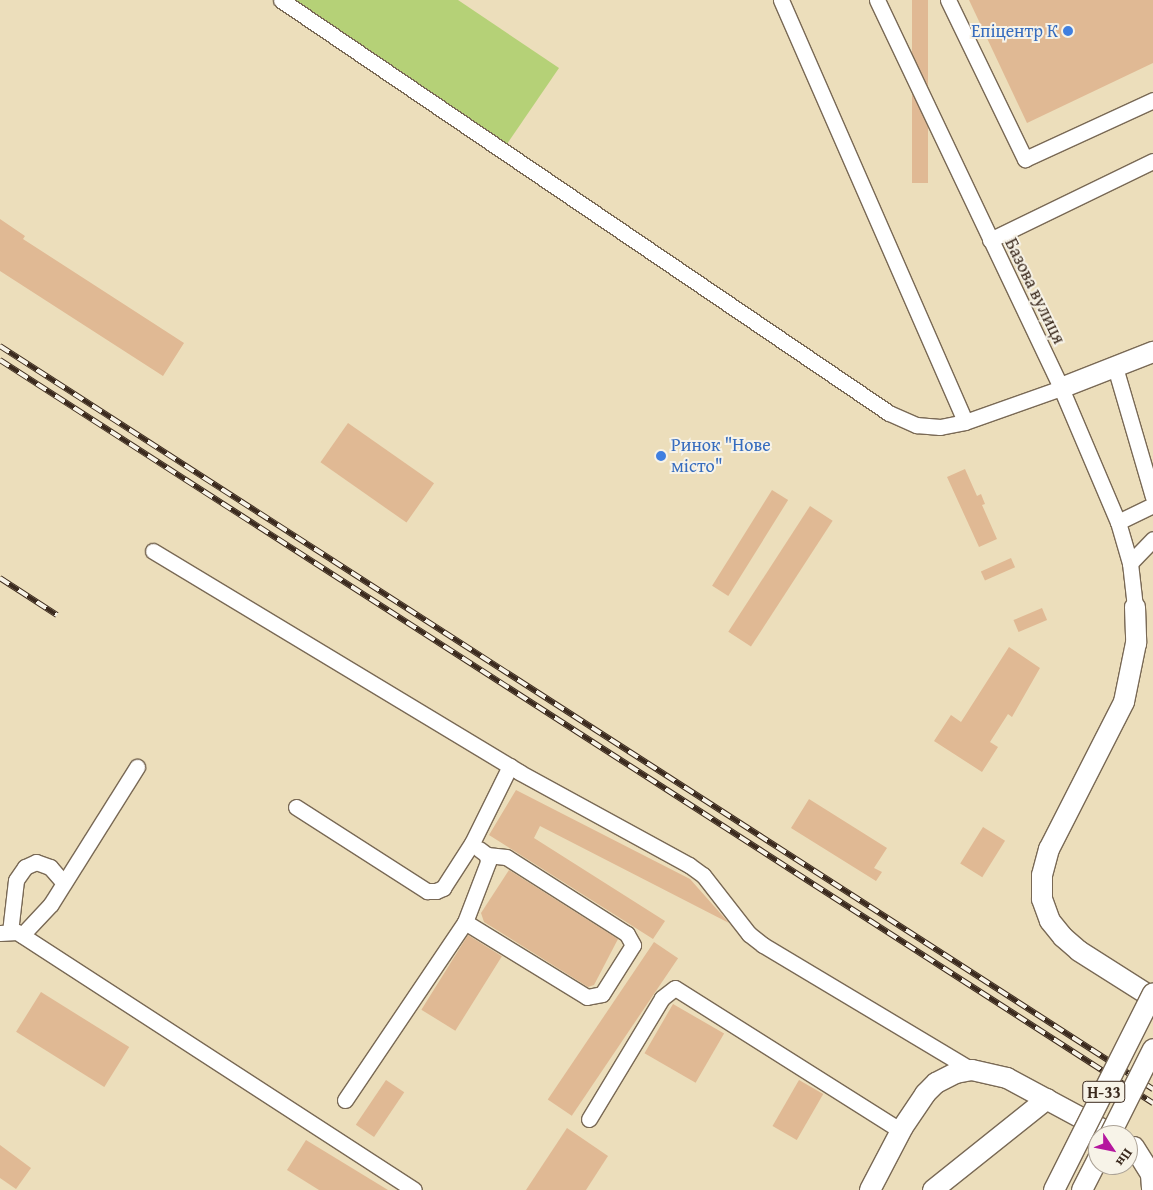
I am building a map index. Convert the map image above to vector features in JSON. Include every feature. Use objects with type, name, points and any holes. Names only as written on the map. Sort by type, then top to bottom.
[{"type":"main road","points":[[1061,388],[1153,352]]},
{"type":"main road","points":[[1135,607],[1136,643],[1124,702],[1049,849],[1042,875],[1042,899],[1050,921],[1079,952],[1153,998]]},
{"type":"main road","points":[[1119,978],[1153,1005]]},
{"type":"main road","name":"Н-33","points":[[1054,1190],[1153,994]]},
{"type":"main road","name":"Н-33","points":[[1116,1125],[1153,1049]]},
{"type":"main road","points":[[870,1190],[901,1131],[936,1083],[956,1073],[972,1070],[1007,1078],[1093,1125]]},
{"type":"main road","points":[[933,1190],[1046,1099]]},
{"type":"main road","points":[[1138,1149],[1153,1157]]},
{"type":"main road","points":[[1138,1155],[1151,1174],[1152,1190]]},
{"type":"main road","points":[[1082,1190],[1090,1175]]},
{"type":"street","points":[[281,0],[889,413],[916,425],[940,427],[965,422],[1061,388]]},
{"type":"street","points":[[782,0],[965,422]]},
{"type":"street","name":"Базова вулиця","points":[[877,0],[1061,388],[1118,522],[1130,563],[1135,607]]},
{"type":"street","points":[[948,0],[1025,159],[1153,100]]},
{"type":"street","points":[[990,240],[1153,161]]},
{"type":"street","points":[[1115,367],[1153,497]]},
{"type":"street","points":[[1118,522],[1153,505]]},
{"type":"street","points":[[1130,563],[1153,539]]},
{"type":"street","points":[[153,551],[510,766],[689,865],[703,876],[749,934],[763,945],[972,1070]]},
{"type":"street","points":[[296,807],[427,891],[442,888],[472,843],[510,766]]},
{"type":"street","points":[[11,933],[51,904],[136,768]]},
{"type":"street","points":[[466,922],[587,997],[602,994],[632,945],[627,934],[506,857],[487,855],[472,843]]},
{"type":"street","points":[[345,1100],[466,922],[488,862],[487,855]]},
{"type":"street","points":[[11,933],[16,880],[25,867],[36,862],[50,867],[64,882]]},
{"type":"street","points":[[11,933],[414,1190]]},
{"type":"street","points":[[590,1119],[662,998],[675,988],[901,1131]]},
{"type":"green space","points":[[293,0],[458,0],[559,68],[507,144]]},
{"type":"building","points":[[912,0],[928,0],[928,183],[912,183]]},
{"type":"building","name":"Епіцентр К","points":[[969,0],[1153,0],[1153,63],[1027,123]]},
{"type":"building","points":[[0,219],[25,236],[23,239],[184,343],[163,376],[0,271]]},
{"type":"building","points":[[348,423],[434,483],[406,523],[320,462]]},
{"type":"building","points":[[965,469],[977,496],[981,494],[985,504],[982,505],[997,539],[979,547],[947,477]]},
{"type":"building","points":[[772,490],[788,500],[728,596],[712,586]]},
{"type":"building","points":[[810,506],[833,521],[751,647],[728,632]]},
{"type":"building","points":[[1011,558],[1015,567],[985,581],[981,571]]},
{"type":"building","points":[[1042,608],[1047,620],[1019,632],[1013,620]]},
{"type":"building","points":[[1009,647],[1040,668],[1012,717],[1008,714],[990,742],[998,747],[982,772],[934,741],[951,715],[961,722]]},
{"type":"building","points":[[516,790],[690,879],[729,923],[540,826],[534,838],[665,921],[653,939],[489,835]]},
{"type":"building","points":[[809,799],[887,848],[874,868],[882,872],[876,881],[791,828]]},
{"type":"building","points":[[983,827],[1005,841],[982,877],[960,863]]},
{"type":"building","points":[[509,870],[618,939],[594,985],[588,987],[484,922],[481,913]]},
{"type":"building","points":[[468,935],[502,956],[455,1031],[421,1010]]},
{"type":"building","points":[[654,942],[678,958],[572,1116],[548,1100]]},
{"type":"building","points":[[41,992],[129,1047],[104,1087],[16,1032]]},
{"type":"building","points":[[673,1004],[724,1034],[696,1083],[644,1053]]},
{"type":"building","points":[[386,1080],[404,1092],[374,1137],[356,1125]]},
{"type":"building","points":[[799,1080],[823,1094],[797,1140],[772,1126]]},
{"type":"building","points":[[567,1128],[608,1156],[586,1190],[526,1190]]},
{"type":"building","points":[[306,1140],[388,1190],[319,1190],[287,1170]]},
{"type":"building","points":[[0,1145],[31,1168],[16,1189],[0,1178]]},
{"type":"railway","points":[[0,346],[1153,1089]]},
{"type":"railway","points":[[0,360],[1153,1103]]},
{"type":"railway","points":[[0,578],[57,615]]},
{"type":"place","name":"Епіцентр К","points":[[1068,31]]},
{"type":"place","name":"Ринок \"Нове місто\"","points":[[661,456]]}]
